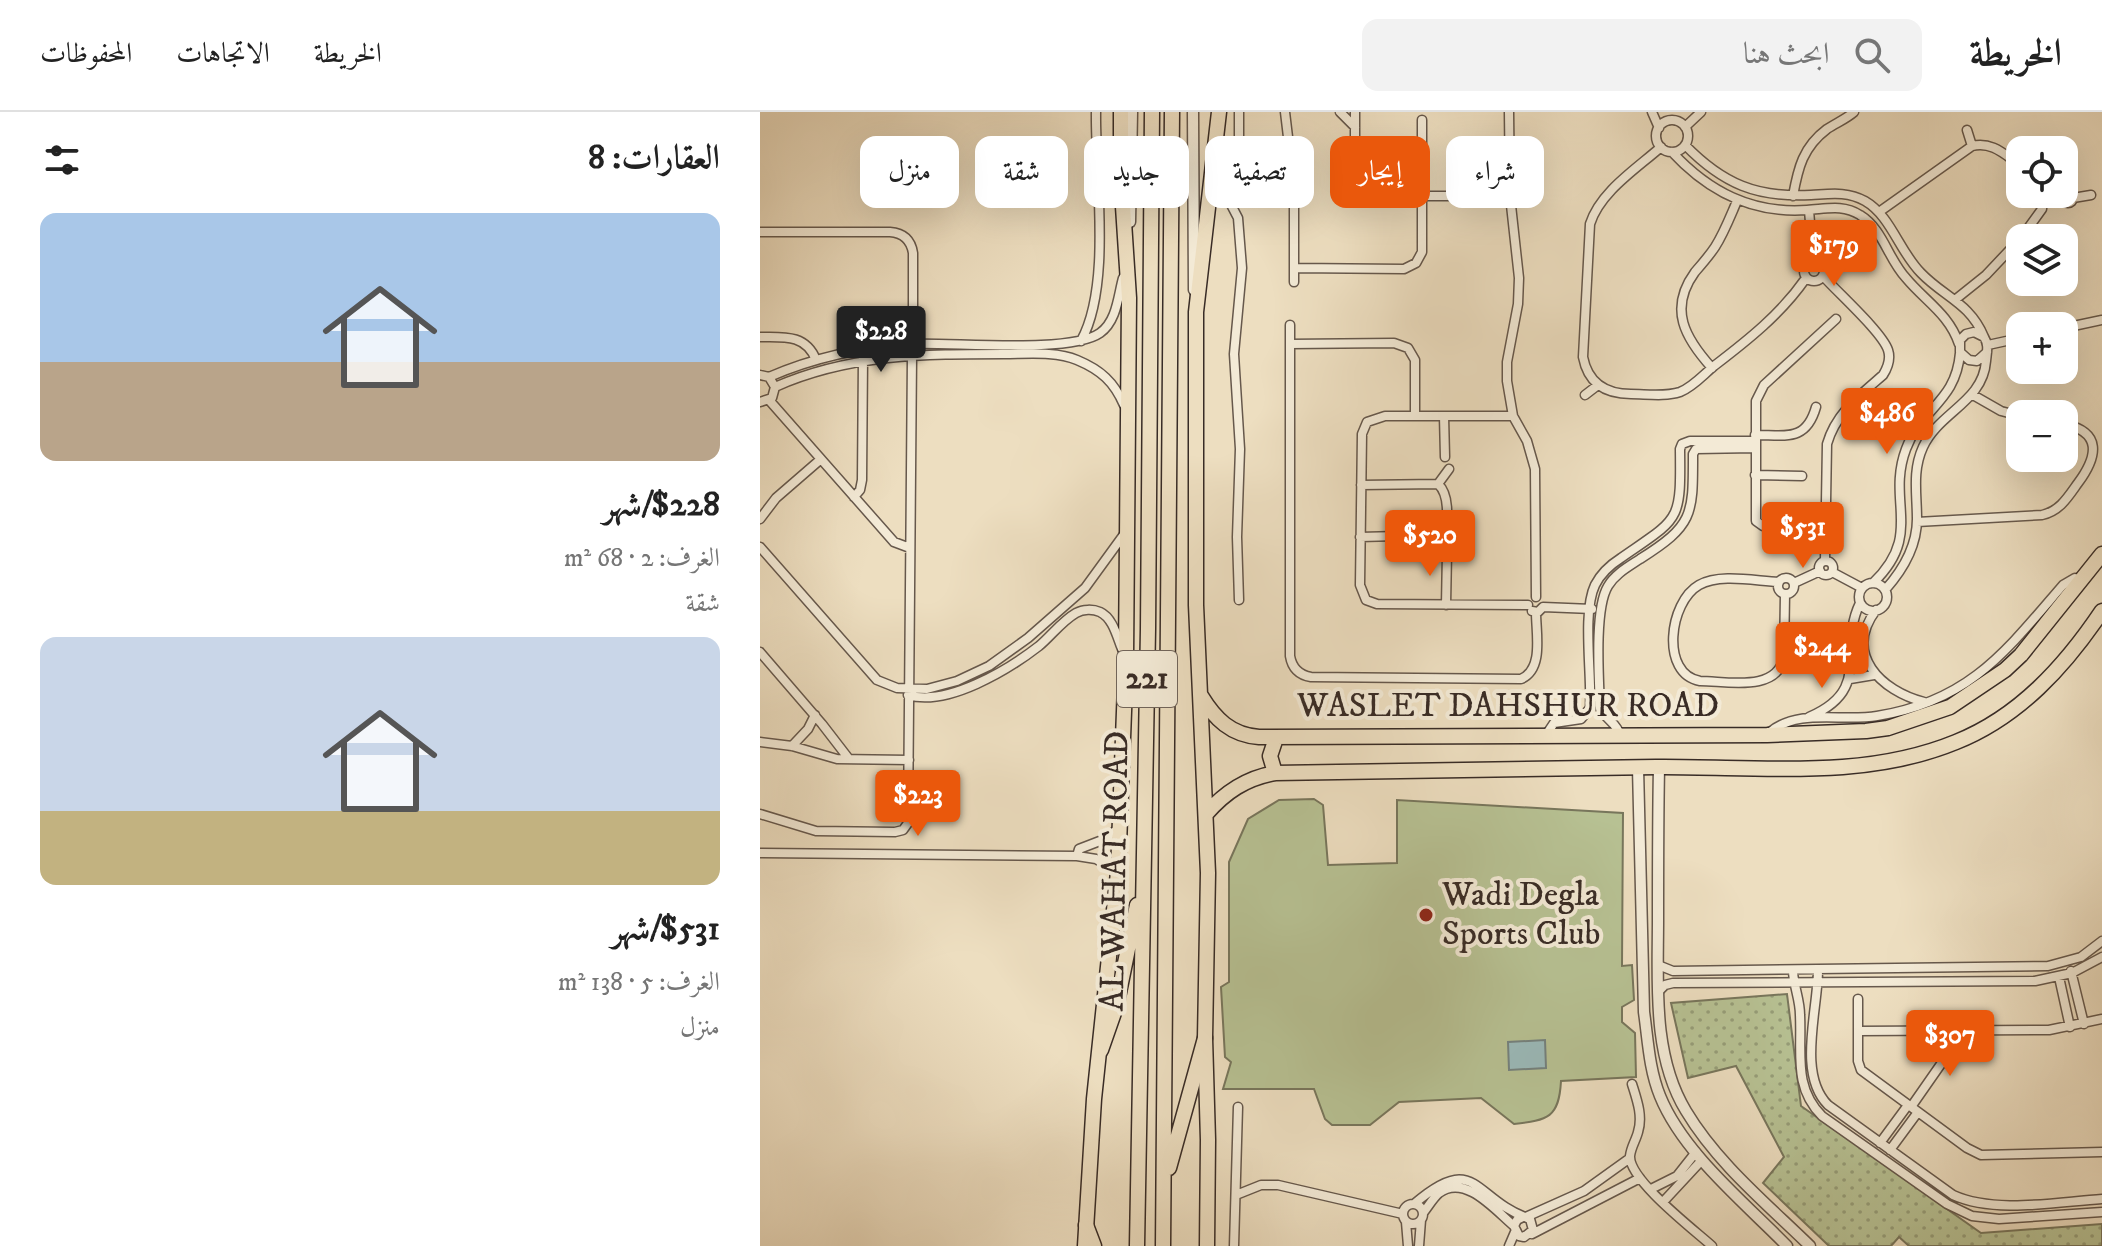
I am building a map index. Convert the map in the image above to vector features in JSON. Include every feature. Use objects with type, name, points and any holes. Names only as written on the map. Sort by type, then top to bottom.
[{"type":"main road","points":[[1085,1246],[1094,1099],[1121,826],[1126,658],[1128,258],[1121,176],[1121,112]]},
{"type":"main road","name":"AL WAHAT ROAD","points":[[1137,1246],[1152,112]]},
{"type":"main road","name":"AL WAHAT ROAD","points":[[1163,1246],[1172,112]]},
{"type":"main road","points":[[1207,1246],[1205,1038],[1208,929],[1196,605],[1196,312],[1219,112]]},
{"type":"main road","name":"WASLET DAHSHUR ROAD","points":[[1200,693],[1217,719],[1232,730],[1247,736],[1276,738],[1767,735],[1877,730],[1912,722],[1950,707],[1988,684],[2021,655],[2102,554]]},
{"type":"main road","name":"WASLET DAHSHUR ROAD","points":[[1206,814],[1222,796],[1240,784],[1275,773],[1659,767],[1829,768],[1867,766],[1923,754],[1980,731],[2019,707],[2086,635],[2102,611]]},
{"type":"main road","points":[[1275,773],[1270,756],[1276,738]]},
{"type":"main road","points":[[1101,1050],[1119,995],[1144,869]]},
{"type":"main road","points":[[1163,1188],[1205,1038]]},
{"type":"main road","points":[[1086,1225],[1094,1246]]},
{"type":"street","points":[[1081,341],[1089,321],[1098,258],[1096,112]]},
{"type":"street","points":[[775,387],[765,376],[864,349],[913,344],[937,349],[991,349],[1081,341],[1098,335],[1113,318],[1128,258],[1132,112]]},
{"type":"street","points":[[1193,112],[1192,267],[1196,312]]},
{"type":"street","points":[[1239,112],[1239,143],[1226,169],[1223,183],[1238,218],[1242,268],[1234,354],[1240,449],[1237,537],[1239,600]]},
{"type":"street","points":[[1285,112],[1294,187],[1294,282]]},
{"type":"street","points":[[1340,112],[1355,127]]},
{"type":"street","points":[[1355,112],[1355,136]]},
{"type":"street","points":[[1509,112],[1509,136]]},
{"type":"street","points":[[1652,112],[1659,128]]},
{"type":"street","points":[[1685,127],[1701,112]]},
{"type":"street","points":[[1793,196],[1799,163],[1806,150],[1828,128],[1854,112]]},
{"type":"street","points":[[1672,152],[1685,145],[1688,136],[1685,127],[1670,116],[1659,128],[1657,140],[1661,147],[1672,152],[1702,181],[1737,201],[1773,209],[1844,208],[1864,217],[1880,236],[1901,273],[1949,322],[1965,358],[1973,361],[1981,359],[1986,345]]},
{"type":"street","points":[[1422,120],[1422,136]]},
{"type":"street","points":[[1967,130],[1972,146]]},
{"type":"street","points":[[1879,212],[1972,146],[1987,144],[2006,155]]},
{"type":"street","points":[[1685,145],[1712,170],[1743,188],[1793,196],[1846,194],[1858,197],[1879,212],[1913,265],[1974,316],[1986,345],[1984,375],[1973,395],[1942,420],[1924,445],[1916,474],[1917,522],[1910,552],[1885,590],[1885,604],[1870,618],[1864,637],[1866,657],[1874,675],[1897,692],[1927,702]]},
{"type":"street","points":[[1661,147],[1605,197],[1590,224],[1583,357],[1589,375],[1598,385],[1620,394],[1674,394],[1688,388],[1752,337],[1795,293],[1806,278],[1804,267],[1813,260]]},
{"type":"street","points":[[2078,196],[2091,195]]},
{"type":"street","points":[[1712,368],[1684,330],[1682,300],[1687,286],[1723,234],[1737,201]]},
{"type":"street","points":[[1294,268],[1410,267],[1422,252],[1422,208]]},
{"type":"street","points":[[1511,208],[1519,278],[1516,323],[1507,362],[1508,399],[1513,416],[1527,441],[1535,469],[1536,597]]},
{"type":"street","points":[[1809,210],[1813,260]]},
{"type":"street","points":[[760,232],[890,232],[903,235],[912,246],[913,253],[913,344]]},
{"type":"street","points":[[1956,299],[2006,254]]},
{"type":"street","points":[[1806,278],[1817,281],[1823,276],[1822,264],[1813,260]]},
{"type":"street","points":[[1823,276],[1883,340],[1889,354],[1883,375],[1848,406],[1827,444],[1825,560],[1819,565],[1825,575],[1832,572]]},
{"type":"street","points":[[1795,527],[1763,526],[1755,518],[1756,401],[1760,390],[1836,319]]},
{"type":"street","points":[[2078,325],[2102,320]]},
{"type":"street","points":[[1290,325],[1290,656],[1294,668],[1311,677],[1521,679],[1530,675],[1535,668],[1542,600],[1536,597]]},
{"type":"street","points":[[1809,717],[1836,699],[1850,679],[1851,632],[1860,603],[1859,595],[1862,588],[1873,583],[1892,561],[1902,535],[1900,475],[1905,449],[1918,426],[1951,387],[1956,376],[1962,336],[1978,332],[1986,345]]},
{"type":"street","points":[[760,337],[796,339],[811,349],[816,360]]},
{"type":"street","points":[[1986,345],[2006,341]]},
{"type":"street","points":[[1290,344],[1394,343],[1408,348],[1415,360],[1415,416]]},
{"type":"street","points":[[854,497],[862,485],[864,349]]},
{"type":"street","points":[[775,387],[818,370],[863,360],[912,356],[937,349]]},
{"type":"street","points":[[991,349],[1075,359],[1111,381],[1127,411]]},
{"type":"street","points":[[760,814],[816,831],[899,831],[906,827],[909,819],[912,356]]},
{"type":"street","points":[[1585,395],[1598,385]]},
{"type":"street","points":[[775,387],[774,394],[764,401],[821,459],[894,542],[910,548]]},
{"type":"street","points":[[1973,395],[2006,412]]},
{"type":"street","points":[[1546,735],[1554,723],[1581,719],[1595,708],[1600,609],[1607,587],[1623,570],[1674,536],[1686,520],[1693,501],[1694,450],[1800,433],[1811,424],[1816,407]]},
{"type":"street","points":[[1513,416],[1378,416],[1367,422],[1362,434],[1360,585],[1366,600],[1381,605],[1528,605]]},
{"type":"street","points":[[1444,416],[1445,457]]},
{"type":"street","points":[[1917,522],[2048,514],[2064,503],[2089,468],[2095,452],[2098,442],[2078,428]]},
{"type":"street","points":[[1620,735],[1618,727],[1595,708],[1590,609],[1594,587],[1599,578],[1629,552],[1667,526],[1677,510],[1681,491],[1682,444],[1690,441],[1728,444]]},
{"type":"street","points":[[760,519],[776,498],[821,459]]},
{"type":"street","points":[[1438,484],[1449,469]]},
{"type":"street","points":[[1755,475],[1802,476]]},
{"type":"street","points":[[1361,485],[1438,484]]},
{"type":"street","points":[[1360,537],[1440,534],[1446,525],[1446,495],[1438,484]]},
{"type":"street","points":[[971,681],[1028,638],[1085,588],[1127,530]]},
{"type":"street","points":[[760,547],[869,673],[883,684],[928,698],[1017,661],[1073,615],[1084,610],[1099,612],[1109,619],[1126,658]]},
{"type":"street","points":[[1629,552],[1636,561]]},
{"type":"street","points":[[1446,605],[1447,553]]},
{"type":"street","points":[[1825,560],[1832,563],[1832,572]]},
{"type":"street","points":[[1794,583],[1820,571]]},
{"type":"street","points":[[1832,572],[1862,588]]},
{"type":"street","points":[[1785,594],[1783,665],[1773,677],[1759,682],[1700,681],[1681,672],[1676,659],[1674,622],[1680,604],[1692,589],[1720,579],[1779,582],[1787,577],[1794,583]]},
{"type":"street","points":[[1767,735],[1786,722],[1809,717],[1861,718],[1894,713],[1961,686],[1991,665],[2018,639],[2063,585],[2075,578],[2083,581]]},
{"type":"street","points":[[1779,582],[1779,591],[1785,594],[1792,592],[1794,583]]},
{"type":"street","points":[[1873,583],[1885,590]]},
{"type":"street","points":[[1528,605],[1536,597]]},
{"type":"street","points":[[1860,603],[1867,609],[1876,610]]},
{"type":"street","points":[[1528,605],[1530,610],[1600,609]]},
{"type":"street","points":[[760,652],[849,759]]},
{"type":"street","points":[[1850,679],[1874,675]]},
{"type":"street","points":[[792,746],[808,729],[815,715]]},
{"type":"street","points":[[760,742],[792,746],[814,755],[909,760]]},
{"type":"street","points":[[1659,767],[1658,992],[1661,1031],[1670,1073],[1682,1105],[1709,1144],[1810,1246]]},
{"type":"street","points":[[1638,768],[1644,1012],[1650,1060],[1664,1103],[1699,1156],[1787,1246]]},
{"type":"street","points":[[1077,856],[1079,849],[1105,839],[1121,826]]},
{"type":"street","points":[[760,853],[1077,856],[1104,862],[1118,872]]},
{"type":"street","points":[[1639,867],[1658,867]]},
{"type":"street","points":[[1658,965],[1673,971],[1793,972],[2048,966],[2081,957],[2102,941]]},
{"type":"street","points":[[1658,992],[1665,985],[1673,983],[2035,981],[2072,973],[2102,957]]},
{"type":"street","points":[[2068,962],[2084,1024]]},
{"type":"street","points":[[1818,970],[1812,1075],[1814,1087],[1828,1105],[1953,1195],[1976,1204],[2102,1199]]},
{"type":"street","points":[[1793,972],[1800,1014],[1802,1087],[1822,1116],[1947,1204],[1972,1216],[1999,1219],[2102,1212]]},
{"type":"street","points":[[2059,977],[2070,1027]]},
{"type":"street","points":[[1858,999],[1858,1061],[1861,1070],[1967,1148],[1987,1156],[2102,1152]]},
{"type":"street","points":[[1858,1031],[2038,1030],[2070,1027],[2102,1019]]},
{"type":"street","points":[[1890,1150],[1912,1108],[1964,1031]]},
{"type":"street","points":[[1632,1084],[1640,1116],[1630,1158],[1631,1166],[1663,1202],[1712,1246]]},
{"type":"street","points":[[1234,1246],[1238,1107]]},
{"type":"street","points":[[1880,1143],[1912,1108]]},
{"type":"street","points":[[1663,1202],[1709,1144]]},
{"type":"street","points":[[1651,1189],[1677,1176],[1699,1156]]},
{"type":"street","points":[[1509,1246],[1517,1220],[1584,1191],[1630,1158]]},
{"type":"street","points":[[1236,1195],[1261,1185],[1278,1185],[1404,1218],[1413,1224],[1439,1194],[1461,1188],[1475,1193],[1519,1236],[1530,1234],[1640,1178]]},
{"type":"street","points":[[1408,1246],[1405,1208],[1441,1183],[1461,1179],[1525,1217],[1534,1226],[1524,1246]]},
{"type":"street","points":[[1414,1204],[1422,1216],[1419,1246]]},
{"type":"green space","name":"Wadi Degla Sports Club","points":[[1314,799],[1323,805],[1328,865],[1397,863],[1397,800],[1623,813],[1622,966],[1632,965],[1634,1000],[1622,1007],[1622,1022],[1635,1033],[1636,1077],[1561,1081],[1558,1103],[1550,1115],[1514,1124],[1481,1098],[1399,1102],[1370,1125],[1332,1125],[1325,1119],[1314,1089],[1223,1089],[1231,1062],[1225,1057],[1221,987],[1229,982],[1229,862],[1248,819],[1279,800]]},
{"type":"green space","points":[[1787,994],[1801,1106],[1981,1233],[2102,1224],[2102,1246],[1909,1246],[1899,1237],[1891,1246],[1829,1246],[1763,1183],[1784,1157],[1736,1066],[1688,1078],[1671,1003]]},
{"type":"water","points":[[1545,1040],[1546,1068],[1509,1070],[1508,1042]]},
{"type":"place","name":"Wadi Degla Sports Club","points":[[1426,915]]}]
